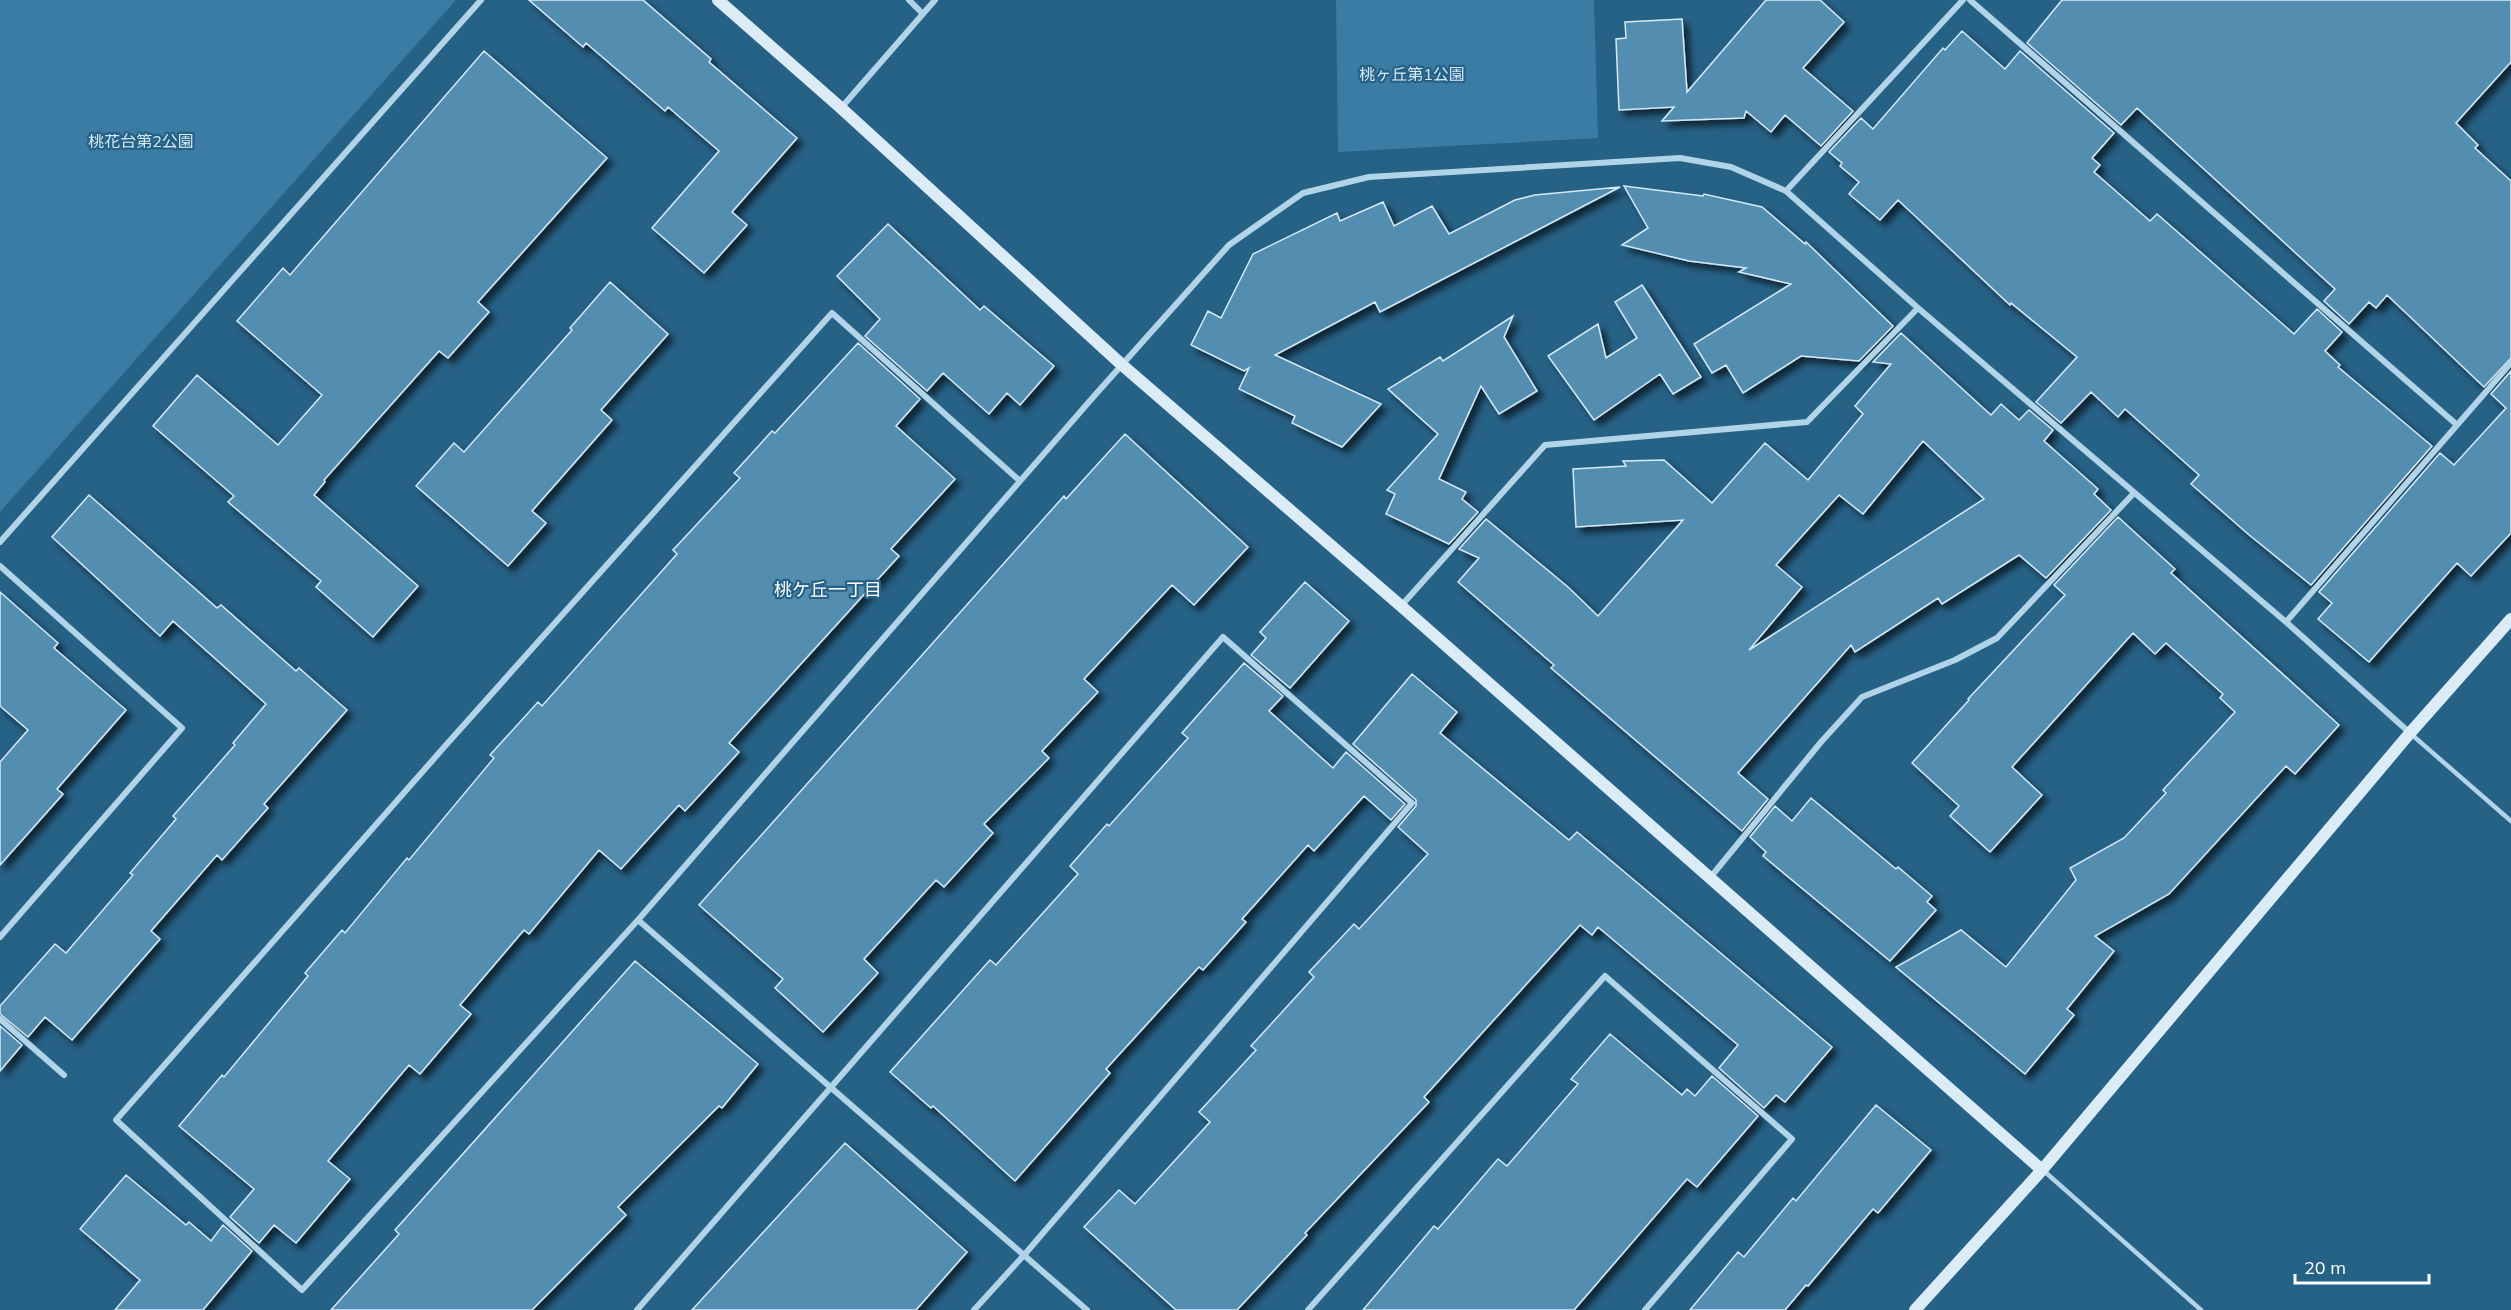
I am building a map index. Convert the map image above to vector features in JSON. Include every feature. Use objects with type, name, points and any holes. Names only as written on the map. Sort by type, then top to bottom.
[{"type":"street","points":[[0,542],[481,0]]},
{"type":"street","points":[[718,0],[841,108],[1121,364],[1401,606],[2042,1170]]},
{"type":"street","points":[[909,0],[923,14]]},
{"type":"street","points":[[841,108],[935,0]]},
{"type":"street","points":[[1786,192],[1963,0]]},
{"type":"street","points":[[1970,0],[2456,424]]},
{"type":"street","points":[[1020,481],[832,313],[438,754],[116,1120],[302,1290],[638,920],[1020,481],[1121,364],[1229,245],[1303,193],[1369,177],[1680,158],[1731,167],[1786,192],[1918,308],[2286,622],[2410,733]]},
{"type":"street","points":[[1401,606],[1545,446],[1807,422],[1918,308]]},
{"type":"street","points":[[2286,622],[2511,363]]},
{"type":"street","points":[[1709,879],[1821,742],[1862,697],[1955,660],[1997,638],[2134,493]]},
{"type":"street","points":[[0,566],[182,728],[0,937]]},
{"type":"street","points":[[1916,1310],[2042,1170],[2410,733],[2509,626]]},
{"type":"street","points":[[637,1310],[1223,637],[1412,803],[1025,1254],[974,1310]]},
{"type":"street","points":[[638,920],[1087,1310]]},
{"type":"street","points":[[1308,1310],[1605,976],[1792,1139],[1645,1310]]},
{"type":"street","points":[[0,1019],[64,1075]]},
{"type":"lane","points":[[2410,733],[2511,821]]},
{"type":"lane","points":[[2042,1170],[2202,1310]]},
{"type":"green space","name":"桃花台第2公園","points":[[0,0],[456,0],[0,512]]},
{"type":"green space","name":"桃ヶ丘第1公園","points":[[1336,0],[1594,0],[1598,138],[1338,152]]},
{"type":"building","points":[[529,0],[643,0],[711,59],[709,62],[797,138],[732,212],[747,225],[704,273],[652,228],[719,151],[668,107],[665,111],[586,43],[583,47]]},
{"type":"building","points":[[1766,0],[1820,0],[1844,22],[1803,68],[1853,111],[1821,146],[1785,115],[1771,132],[1746,111],[1744,118],[1662,121],[1674,107],[1619,110],[1616,39],[1626,38],[1625,22],[1682,19],[1687,92]]},
{"type":"building","points":[[2062,0],[2511,0],[2511,62],[2456,123],[2478,145],[2475,148],[2511,181],[2511,358],[2484,387],[2387,295],[2376,308],[2369,302],[2349,324],[2324,301],[2335,289],[2137,108],[2121,125],[2027,43]]},
{"type":"building","points":[[1962,31],[2005,69],[2020,51],[2114,133],[2092,158],[2100,165],[2094,172],[2150,221],[2157,214],[2294,334],[2317,309],[2342,332],[2325,351],[2340,365],[2338,367],[2432,446],[2311,585],[2191,484],[2199,475],[2125,409],[2118,417],[2091,392],[2061,423],[2036,402],[2077,357],[2011,303],[2010,305],[1898,200],[1880,220],[1849,194],[1859,182],[1840,166],[1842,163],[1829,152],[1861,118],[1873,129],[1943,48],[1945,50]]},
{"type":"building","points":[[484,51],[607,158],[478,302],[489,312],[448,358],[439,351],[324,480],[325,482],[314,495],[418,586],[373,637],[316,587],[321,581],[228,502],[234,496],[153,426],[197,375],[278,445],[322,395],[237,321],[283,268],[290,275]]},
{"type":"building","points":[[1624,186],[1703,196],[1704,194],[1762,207],[1805,244],[1806,242],[1893,326],[1859,361],[1801,356],[1743,393],[1726,365],[1712,373],[1694,344],[1791,284],[1739,272],[1746,268],[1689,261],[1622,245],[1648,228]]},
{"type":"building","points":[[1620,187],[1380,312],[1375,302],[1275,355],[1381,404],[1342,447],[1292,423],[1295,416],[1239,389],[1249,368],[1244,371],[1191,345],[1208,311],[1221,318],[1253,254],[1337,213],[1340,221],[1383,202],[1394,226],[1432,206],[1449,234],[1515,200],[1535,195]]},
{"type":"building","points":[[888,224],[980,310],[984,306],[1054,366],[1020,405],[1007,393],[989,414],[943,373],[927,391],[865,336],[880,319],[837,276]]},
{"type":"building","points":[[610,282],[668,334],[601,410],[612,420],[532,511],[546,523],[508,566],[416,486],[454,443],[464,452],[572,330],[570,328]]},
{"type":"building","points":[[1642,285],[1701,377],[1673,394],[1660,374],[1594,420],[1548,356],[1598,324],[1606,358],[1637,338],[1615,302]]},
{"type":"building","points":[[1513,316],[1504,337],[1537,391],[1499,414],[1481,386],[1439,479],[1466,492],[1462,499],[1478,512],[1449,544],[1386,514],[1395,494],[1387,490],[1438,434],[1388,389],[1440,357],[1443,361]]},
{"type":"building","points":[[1901,333],[1991,415],[2001,404],[2019,420],[2029,410],[2053,430],[2044,441],[2098,489],[2094,494],[2111,510],[2046,578],[2019,555],[1942,604],[1938,598],[1855,652],[1851,645],[1738,773],[1768,799],[1742,831],[1551,668],[1554,665],[1458,582],[1479,558],[1459,549],[1486,519],[1568,587],[1598,616],[1683,520],[1576,527],[1573,469],[1626,466],[1623,461],[1664,460],[1712,503],[1765,443],[1808,480],[1863,414],[1855,406],[1891,364],[1873,362]],"holes":[[[1923,441],[1984,499],[1749,650],[1802,587],[1776,565],[1839,495],[1863,514]]]},
{"type":"building","points":[[858,343],[920,399],[896,426],[955,479],[891,549],[899,556],[729,743],[739,752],[685,811],[679,805],[621,869],[599,850],[529,934],[524,930],[460,1005],[471,1014],[420,1074],[409,1065],[328,1161],[350,1179],[296,1243],[274,1225],[259,1243],[230,1217],[254,1189],[179,1126],[222,1075],[224,1077],[308,976],[305,973],[342,930],[345,933],[407,858],[409,860],[494,758],[490,755],[538,702],[542,706],[677,554],[673,550],[740,478],[734,473],[772,431],[775,433]]},
{"type":"building","points":[[2511,371],[2511,533],[2471,576],[2457,563],[2369,662],[2318,619],[2332,603],[2319,592],[2440,453],[2454,465],[2506,408],[2491,394]]},
{"type":"building","points":[[1125,434],[1248,547],[1194,605],[1172,585],[1084,679],[1098,692],[1042,751],[1049,758],[984,824],[993,833],[944,887],[936,880],[864,959],[878,973],[823,1032],[775,988],[783,979],[699,905],[1064,496],[1066,499]]},
{"type":"building","points":[[89,495],[217,608],[221,605],[296,671],[299,668],[347,710],[264,804],[268,808],[222,860],[217,855],[151,931],[160,939],[72,1040],[45,1017],[28,1037],[0,1014],[0,1006],[55,944],[66,953],[133,875],[130,873],[176,819],[173,816],[235,745],[233,743],[266,704],[173,621],[160,636],[52,537]]},
{"type":"building","points":[[2118,517],[2175,569],[2171,573],[2339,725],[2295,774],[2286,766],[2169,894],[2095,936],[2114,951],[2067,1009],[2074,1015],[2025,1074],[1896,967],[1961,930],[2006,967],[2076,880],[2070,868],[2124,838],[2166,793],[2163,790],[2235,712],[2220,698],[2223,694],[2166,643],[2155,654],[2133,633],[2012,767],[2042,795],[1990,852],[1950,816],[1959,806],[1912,763],[2065,595],[2054,585]]},
{"type":"building","points":[[1305,582],[1349,621],[1290,688],[1251,655],[1266,638],[1260,632]]},
{"type":"building","points":[[0,592],[58,643],[54,648],[126,710],[57,789],[63,794],[0,865],[0,762],[28,730],[0,706]]},
{"type":"building","points":[[1244,663],[1283,696],[1269,711],[1333,768],[1346,752],[1405,804],[1391,820],[1364,796],[1314,851],[1308,845],[1242,919],[1246,922],[1203,970],[1199,967],[1106,1069],[1110,1073],[1015,1181],[933,1106],[931,1108],[890,1072],[990,960],[996,965],[1078,874],[1070,866],[1188,738],[1182,733]]},
{"type":"building","points":[[1412,674],[1457,712],[1440,733],[1569,840],[1577,832],[1832,1047],[1785,1102],[1776,1095],[1764,1108],[1719,1068],[1738,1045],[1598,927],[1592,935],[1580,925],[1424,1097],[1429,1102],[1305,1233],[1307,1235],[1237,1310],[1176,1310],[1084,1227],[1119,1190],[1135,1204],[1210,1122],[1199,1112],[1256,1050],[1251,1046],[1314,977],[1309,972],[1354,924],[1359,929],[1428,854],[1398,827],[1416,806],[1416,800],[1353,744]]},
{"type":"building","points":[[1811,798],[1932,896],[1927,902],[1936,910],[1890,961],[1763,856],[1766,852],[1750,837],[1775,806],[1792,821]]},
{"type":"building","points":[[635,961],[758,1064],[722,1108],[719,1106],[618,1207],[626,1215],[532,1310],[331,1310],[399,1234],[395,1230]]},
{"type":"building","points":[[0,1026],[22,1045],[0,1071]]},
{"type":"building","points":[[1610,1034],[1682,1095],[1687,1089],[1695,1096],[1712,1076],[1758,1116],[1697,1187],[1687,1179],[1574,1310],[1363,1310],[1434,1226],[1438,1229],[1498,1159],[1507,1166],[1578,1084],[1571,1079]]},
{"type":"building","points":[[1876,1105],[1931,1150],[1878,1213],[1873,1209],[1785,1310],[1690,1310],[1738,1252],[1744,1257],[1793,1198],[1796,1201]]},
{"type":"building","points":[[845,1143],[967,1252],[916,1310],[692,1310]]},
{"type":"building","points":[[126,1175],[186,1225],[189,1222],[211,1241],[223,1225],[252,1251],[203,1310],[115,1310],[140,1280],[80,1229]]},
{"type":"district","name":"桃ケ丘一丁目","points":[[828,589]]}]
